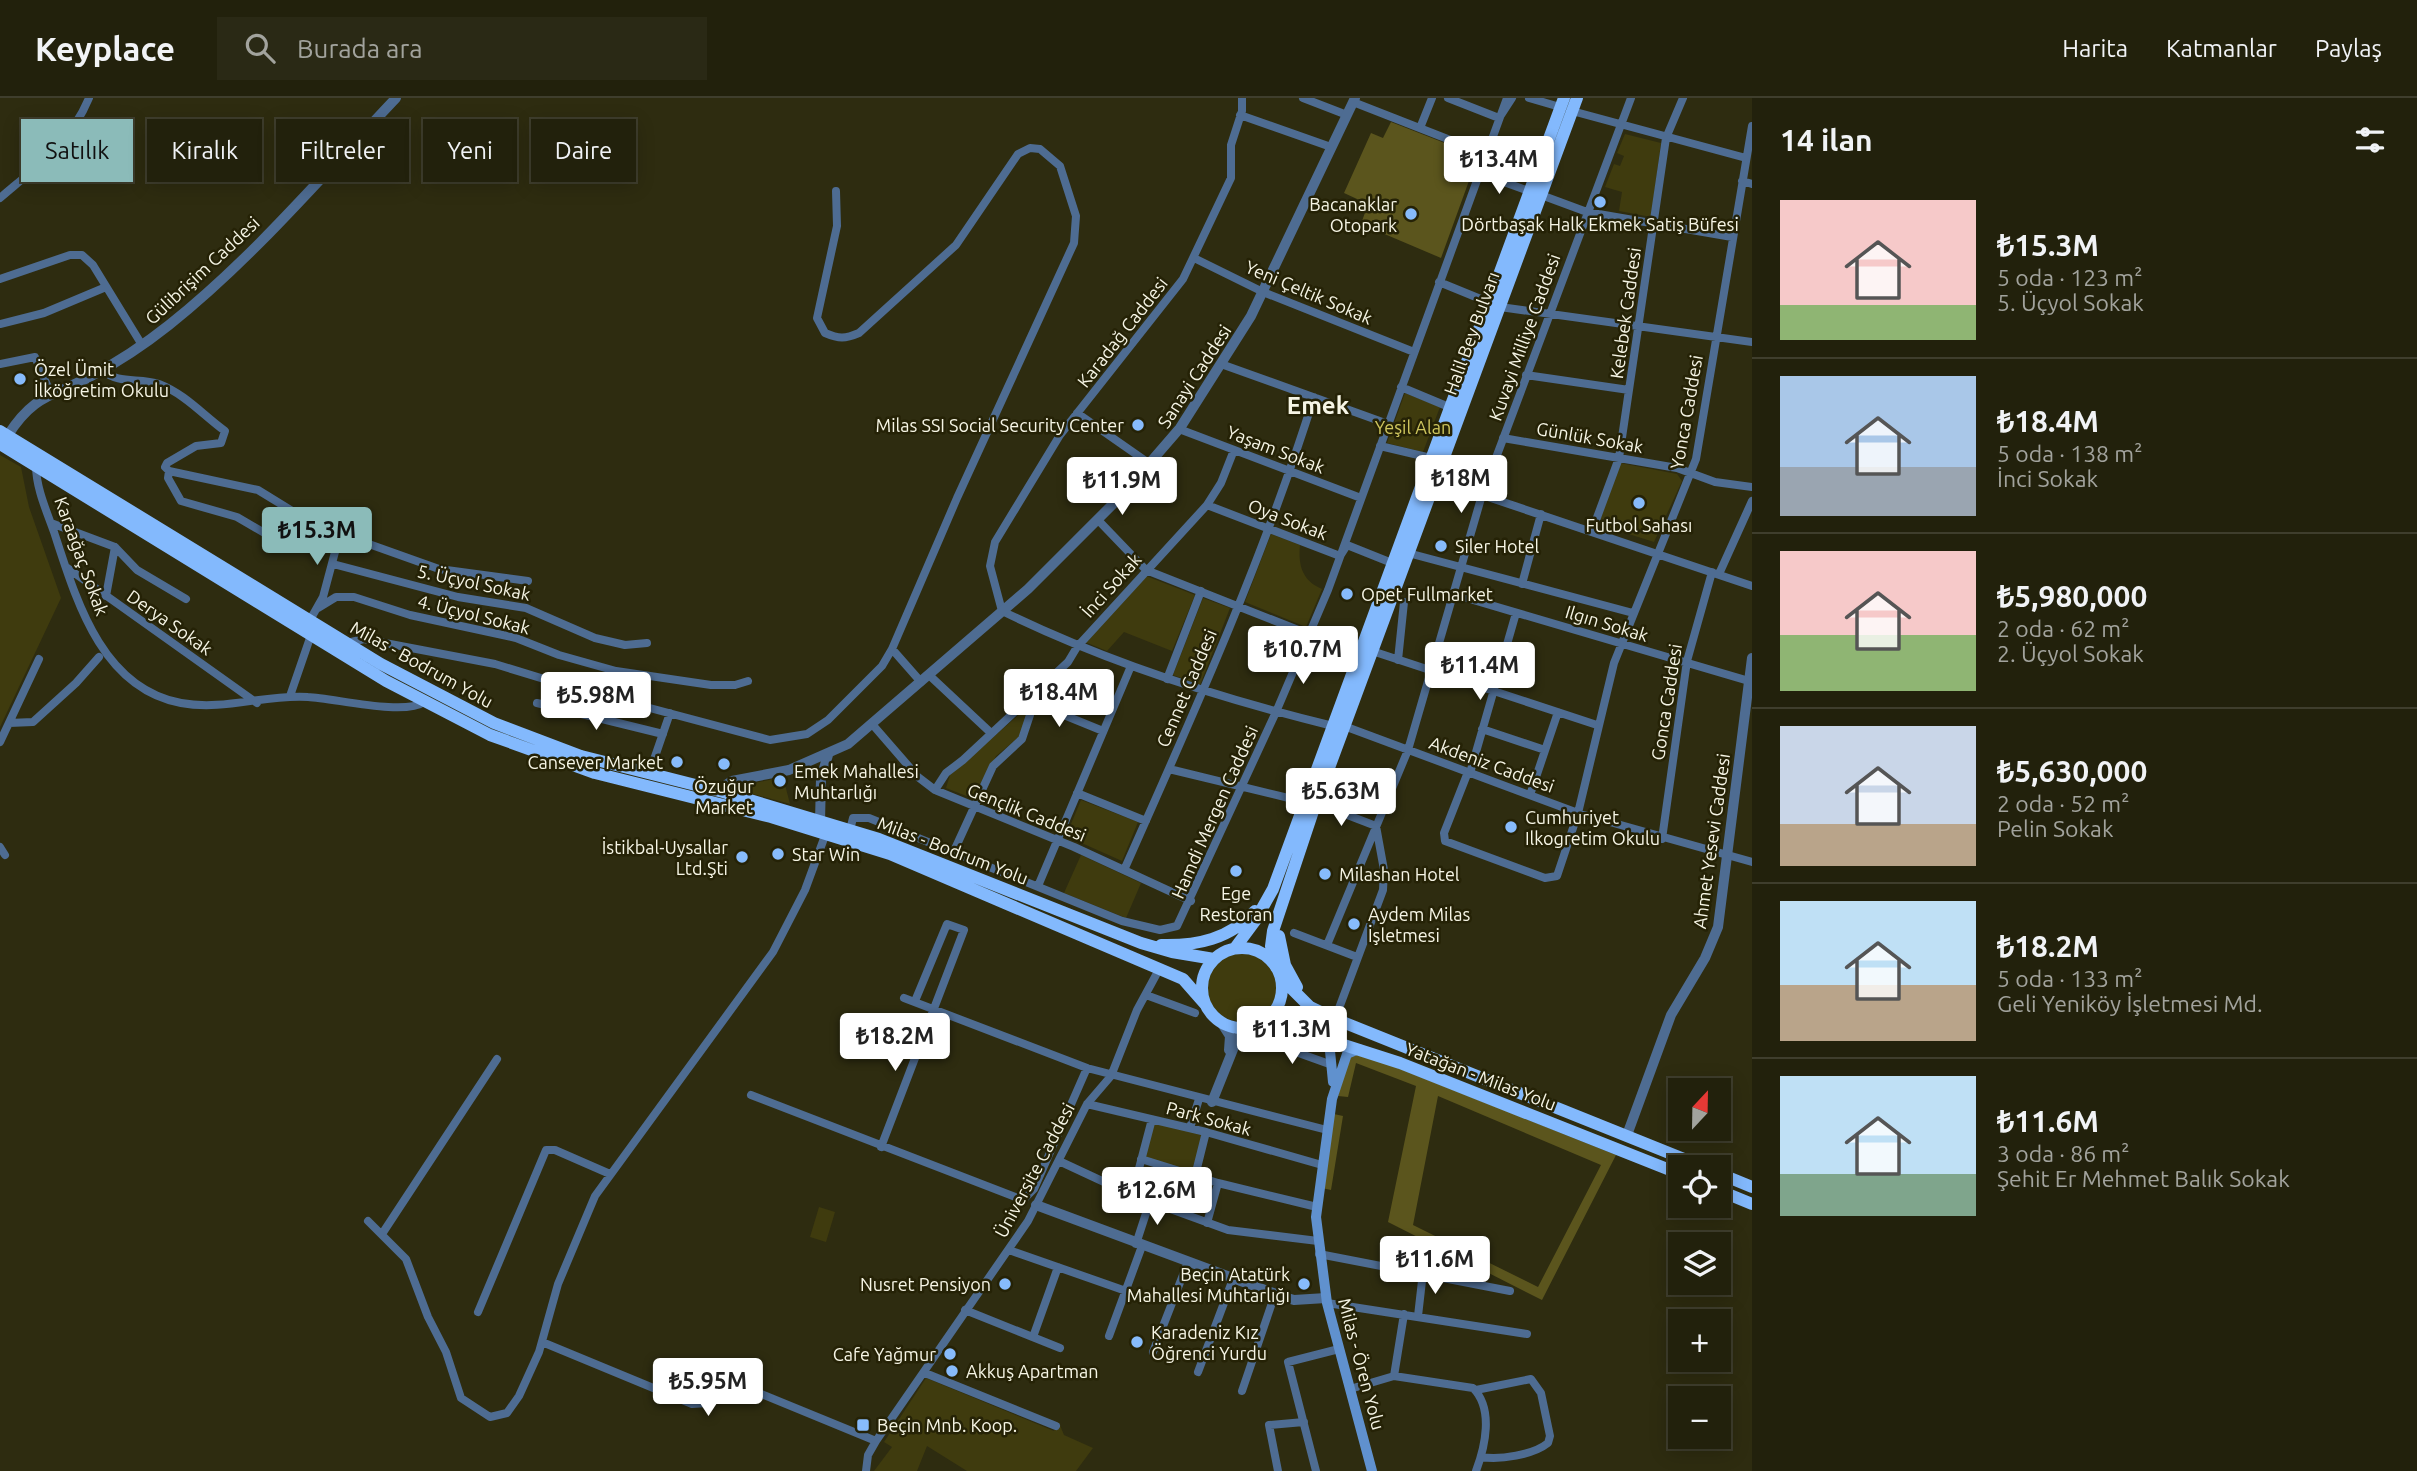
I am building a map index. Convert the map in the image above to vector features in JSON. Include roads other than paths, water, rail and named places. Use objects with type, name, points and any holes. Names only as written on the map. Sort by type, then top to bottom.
[{"type":"highway","name":"Halil Bey Bulvarı","points":[[1365,652],[1408,553],[1434,482],[1565,105],[1577,98]]},
{"type":"highway","name":"Halil Bey Bulvarı","points":[[1279,893],[1365,652],[1392,563],[1449,407],[1494,304]]},
{"type":"highway","name":"Milas - Bodrum Yolu","points":[[3,437],[311,635],[424,702],[490,735],[569,765],[823,828],[850,830],[906,848],[1141,943]]},
{"type":"highway","name":"Milas - Bodrum Yolu","points":[[38,459],[433,694],[494,723],[556,748],[723,792],[924,866],[1138,957],[1183,979],[1200,1008]]},
{"type":"highway","points":[[1141,943],[1188,945],[1217,938],[1244,922],[1279,893]]},
{"type":"highway","points":[[1279,893],[1271,946],[1279,972],[1280,1001],[1266,1020],[1254,1026],[1234,1027],[1221,1022],[1200,1008],[1202,980],[1214,959],[1235,948],[1279,893]]},
{"type":"highway","points":[[1279,893],[1279,939],[1285,965],[1293,982],[1304,995],[1335,1019]]},
{"type":"highway","points":[[1141,943],[1181,955],[1214,959]]},
{"type":"highway","points":[[1235,948],[1258,951],[1310,1007],[1335,1019]]},
{"type":"highway","name":"Yatağan - Milas Yolu","points":[[1335,1019],[1675,1155]]},
{"type":"highway","name":"Yatağan - Milas Yolu","points":[[1266,1020],[1359,1049],[1668,1169]]},
{"type":"highway","points":[[1731,1178],[1752,1187]]},
{"type":"highway","points":[[1731,1195],[1752,1204]]},
{"type":"main road","points":[[1322,1037],[1330,1051],[1332,1099]]},
{"type":"main road","points":[[1332,1099],[1343,1059],[1352,1050],[1359,1049]]},
{"type":"main road","name":"Milas - Ören Yolu","points":[[1332,1099],[1317,1207],[1319,1254],[1327,1301],[1372,1471]]},
{"type":"street","points":[[0,198],[65,139],[79,121],[89,98]]},
{"type":"street","name":"Gülibrişim Caddesi","points":[[3,437],[24,412],[51,394],[102,370],[142,345],[212,287],[396,98]]},
{"type":"street","points":[[1303,98],[1346,115]]},
{"type":"street","points":[[1420,128],[1432,98]]},
{"type":"street","points":[[1448,98],[1499,118],[1512,98]]},
{"type":"street","name":"Hamdi Mergen Caddesi","points":[[850,830],[853,818],[862,817],[954,850],[1122,921],[1160,930],[1177,926],[1191,901],[1309,634],[1507,98]]},
{"type":"street","points":[[1530,98],[1565,105],[1620,125],[1746,158]]},
{"type":"street","name":"Kuvayi Milliye Caddesi","points":[[1327,945],[1408,750],[1482,495],[1631,98]]},
{"type":"street","name":"Kelebek Caddesi","points":[[1592,531],[1619,458],[1666,138],[1683,98]]},
{"type":"street","name":"Karadağ Caddesi","points":[[1002,611],[990,566],[993,548],[1040,466],[1077,413],[1168,302],[1194,258],[1231,178],[1231,145],[1244,100]]},
{"type":"street","points":[[1354,100],[1486,154]]},
{"type":"street","name":"Sanayi Caddesi","points":[[723,792],[726,785],[732,781],[776,774],[828,755],[848,744],[1002,611],[1098,520],[1150,464],[1179,429],[1222,364],[1263,292],[1354,100]]},
{"type":"street","points":[[1241,115],[1331,147]]},
{"type":"street","name":"Yonca Caddesi","points":[[1469,772],[1444,836],[1447,843],[1552,879],[1561,869],[1578,813],[1597,725],[1620,644],[1692,472],[1752,126]]},
{"type":"street","points":[[348,643],[364,639],[495,663],[770,740],[813,730],[835,714],[873,675],[892,649],[957,498],[1062,274],[1074,243],[1076,216],[1060,166],[1040,149],[1030,148],[1018,155],[956,245],[859,333],[845,339],[825,333],[817,318],[837,226],[836,191]]},
{"type":"street","points":[[1479,173],[1587,212],[1732,237]]},
{"type":"street","points":[[1742,181],[1752,184]]},
{"type":"street","points":[[0,279],[79,254],[93,265],[142,345]]},
{"type":"street","name":"Yeni Çeltik Sokak","points":[[1194,258],[1263,292],[1414,352]]},
{"type":"street","points":[[1439,282],[1494,304],[1752,342]]},
{"type":"street","points":[[0,324],[44,313],[106,287]]},
{"type":"street","points":[[0,364],[35,358],[51,394]]},
{"type":"street","points":[[1222,364],[1388,424]]},
{"type":"street","points":[[102,370],[118,380],[147,381],[170,390],[225,431],[221,443],[196,446],[167,463],[165,467],[169,471],[258,490],[341,541],[352,538],[439,569],[528,581]]},
{"type":"street","points":[[1526,375],[1629,390]]},
{"type":"street","points":[[1401,387],[1449,407]]},
{"type":"street","name":"Cennet Caddesi","points":[[1124,870],[1203,693],[1238,606],[1314,397]]},
{"type":"street","points":[[1077,413],[1150,464]]},
{"type":"street","name":"Yaşam Sokak","points":[[1179,429],[1361,498]]},
{"type":"street","name":"Günlük Sokak","points":[[1503,439],[1692,472],[1715,482],[1752,487]]},
{"type":"street","points":[[1380,446],[1431,458]]},
{"type":"street","name":"İnci Sokak","points":[[936,790],[946,774],[1068,662],[1077,647],[1207,505],[1221,483],[1234,450]]},
{"type":"street","name":"Karaağaç Sokak","points":[[38,459],[37,479],[66,567],[96,636],[130,680],[160,696],[183,703],[257,703],[290,696],[396,707],[414,707],[424,702]]},
{"type":"street","points":[[169,471],[168,478],[183,502],[241,518],[273,538]]},
{"type":"street","points":[[1434,482],[1541,514],[1752,586]]},
{"type":"street","name":"Gonca Caddesi","points":[[1662,839],[1687,664],[1715,573],[1752,501]]},
{"type":"street","name":"Oya Sokak","points":[[1207,505],[1340,556],[1347,545],[1392,563]]},
{"type":"street","points":[[1522,584],[1541,514]]},
{"type":"street","points":[[1098,520],[1146,570],[1309,634],[1430,670],[1597,725]]},
{"type":"street","points":[[51,523],[115,547],[137,570],[186,599]]},
{"type":"street","points":[[310,620],[318,608],[341,541]]},
{"type":"street","points":[[106,596],[115,547]]},
{"type":"street","points":[[1408,553],[1633,613]]},
{"type":"street","name":"5. Üçyol Sokak","points":[[333,564],[458,597],[526,608],[595,638],[634,645],[647,643]]},
{"type":"street","name":"Derya Sokak","points":[[66,567],[257,703]]},
{"type":"street","points":[[1167,680],[1201,591]]},
{"type":"street","name":"Ilgın Sokak","points":[[1452,594],[1750,682]]},
{"type":"street","name":"4. Üçyol Sokak","points":[[318,608],[336,597],[354,597],[410,615],[516,638],[559,655],[616,671],[711,684],[735,685],[748,681]]},
{"type":"street","points":[[1398,660],[1404,602]]},
{"type":"street","name":"Akdeniz Caddesi","points":[[1002,611],[1077,647],[1203,693],[1339,726],[1578,813],[1662,839],[1752,862]]},
{"type":"street","points":[[1469,772],[1516,613]]},
{"type":"street","points":[[290,696],[311,635]]},
{"type":"street","points":[[892,649],[991,733]]},
{"type":"street","points":[[9,723],[33,722],[76,683],[99,657]]},
{"type":"street","name":"Ahmet Yesevi Caddesi","points":[[1627,1135],[1671,1015],[1715,937],[1720,916],[1752,658]]},
{"type":"street","points":[[0,742],[39,659]]},
{"type":"street","points":[[1038,886],[1131,666]]},
{"type":"street","points":[[1027,701],[1103,732]]},
{"type":"street","points":[[954,850],[995,762],[1022,739],[1030,715],[1027,701]]},
{"type":"street","points":[[537,703],[663,734]]},
{"type":"street","points":[[1530,795],[1558,712]]},
{"type":"street","points":[[649,774],[670,713]]},
{"type":"street","name":"Gençlik Caddesi","points":[[872,724],[918,777],[936,790],[1057,840],[1191,901]]},
{"type":"street","points":[[1482,729],[1545,750]]},
{"type":"street","points":[[368,1221],[406,1259],[428,1317],[446,1352],[458,1392],[472,1408],[490,1417],[507,1413],[519,1396],[542,1342],[552,1301],[595,1196],[773,952],[805,890],[823,828],[821,778],[828,755]]},
{"type":"street","points":[[1169,769],[1310,802],[1376,827],[1384,884],[1335,1019]]},
{"type":"street","points":[[1077,793],[1146,821]]},
{"type":"street","points":[[0,847],[5,856]]},
{"type":"street","points":[[881,1147],[964,930],[947,924],[915,1001]]},
{"type":"street","points":[[1294,933],[1357,957]]},
{"type":"street","name":"Üniversite Caddesi","points":[[866,1471],[868,1455],[876,1441],[1009,1250],[1036,1205],[1087,1104],[1111,1076],[1137,1010],[1156,975]]},
{"type":"street","points":[[1146,995],[1200,1008]]},
{"type":"street","points":[[904,998],[1111,1076],[1327,1130]]},
{"type":"street","points":[[1221,1022],[1230,1036],[1229,1054]]},
{"type":"street","points":[[1212,1102],[1237,1038],[1254,1026]]},
{"type":"street","points":[[1262,1040],[1332,1065]]},
{"type":"street","points":[[382,1234],[497,1059]]},
{"type":"street","points":[[751,1095],[881,1147],[1026,1199],[1034,1189],[1087,1068]]},
{"type":"street","points":[[1191,1128],[1199,1100]]},
{"type":"street","name":"Park Sokak","points":[[1087,1104],[1191,1128],[1321,1165]]},
{"type":"street","points":[[1132,1195],[1152,1119]]},
{"type":"street","points":[[1195,1176],[1206,1132]]},
{"type":"street","points":[[478,1312],[546,1150],[555,1150],[610,1174]]},
{"type":"street","points":[[1142,1159],[1218,1183],[1317,1207]]},
{"type":"street","points":[[1059,1161],[1132,1195],[1228,1230],[1318,1241]]},
{"type":"street","points":[[1207,1223],[1218,1183]]},
{"type":"street","points":[[1109,1336],[1126,1291],[1150,1201]]},
{"type":"street","points":[[1036,1205],[1294,1300],[1327,1301],[1527,1334]]},
{"type":"street","points":[[1009,1250],[1126,1291]]},
{"type":"street","points":[[1319,1254],[1423,1272],[1510,1291]]},
{"type":"street","points":[[1153,1352],[1188,1262]]},
{"type":"street","points":[[1033,1337],[1058,1267]]},
{"type":"street","points":[[1418,1316],[1423,1272]]},
{"type":"street","points":[[1198,1372],[1233,1279]]},
{"type":"street","points":[[1242,1391],[1275,1294]]},
{"type":"street","points":[[965,1310],[1060,1348]]},
{"type":"street","points":[[1394,1376],[1404,1314]]},
{"type":"street","points":[[542,1342],[692,1404],[708,1403],[725,1384],[732,1381],[876,1441]]},
{"type":"street","points":[[1316,1471],[1288,1362],[1339,1349]]},
{"type":"street","points":[[925,1373],[1056,1426]]},
{"type":"street","points":[[1350,1389],[1394,1376],[1476,1390],[1531,1378],[1541,1393],[1550,1436],[1546,1445],[1499,1458],[1481,1457]]},
{"type":"street","points":[[1476,1390],[1481,1400],[1486,1435],[1476,1471]]},
{"type":"street","points":[[1278,1471],[1269,1425],[1304,1422]]},
{"type":"place","name":"Dörtbaşak Halk Ekmek Satiş Büfesi","points":[[1600,202]]},
{"type":"place","name":"Bacanaklar Otopark","points":[[1411,214]]},
{"type":"place","name":"Özel Ümit İlköğretim Okulu","points":[[20,379]]},
{"type":"place","name":"Milas SSI Social Security Center","points":[[1138,425]]},
{"type":"place","name":"Futbol Sahası","points":[[1639,503]]},
{"type":"place","name":"Siler Hotel","points":[[1441,546]]},
{"type":"place","name":"Opet Fullmarket","points":[[1347,594]]},
{"type":"place","name":"Cansever Market","points":[[677,762]]},
{"type":"place","name":"Özuğur Market","points":[[724,764]]},
{"type":"place","name":"Emek Mahallesi Muhtarlığı","points":[[780,781]]},
{"type":"place","name":"Cumhuriyet Ilkogretim Okulu","points":[[1511,827]]},
{"type":"place","name":"Star Win","points":[[778,854]]},
{"type":"place","name":"İstikbal-Uysallar Ltd.Şti","points":[[742,857]]},
{"type":"place","name":"Ege Restoran","points":[[1236,871]]},
{"type":"place","name":"Milashan Hotel","points":[[1325,874]]},
{"type":"place","name":"Aydem Milas İşletmesi","points":[[1354,924]]},
{"type":"place","name":"Nusret Pensiyon","points":[[1005,1284]]},
{"type":"place","name":"Beçin Atatürk Mahallesi Muhtarlığı","points":[[1304,1284]]},
{"type":"place","name":"Karadeniz Kız Öğrenci Yurdu","points":[[1137,1342]]},
{"type":"place","name":"Cafe Yağmur","points":[[950,1354]]},
{"type":"place","name":"Akkuş Apartman","points":[[952,1371]]},
{"type":"place","name":"Beçin Mnb. Koop.","points":[[863,1425]]},
{"type":"district","name":"Emek","points":[[1318,405]]},
{"type":"park label","name":"Yeşil Alan","points":[[1413,427]]}]
